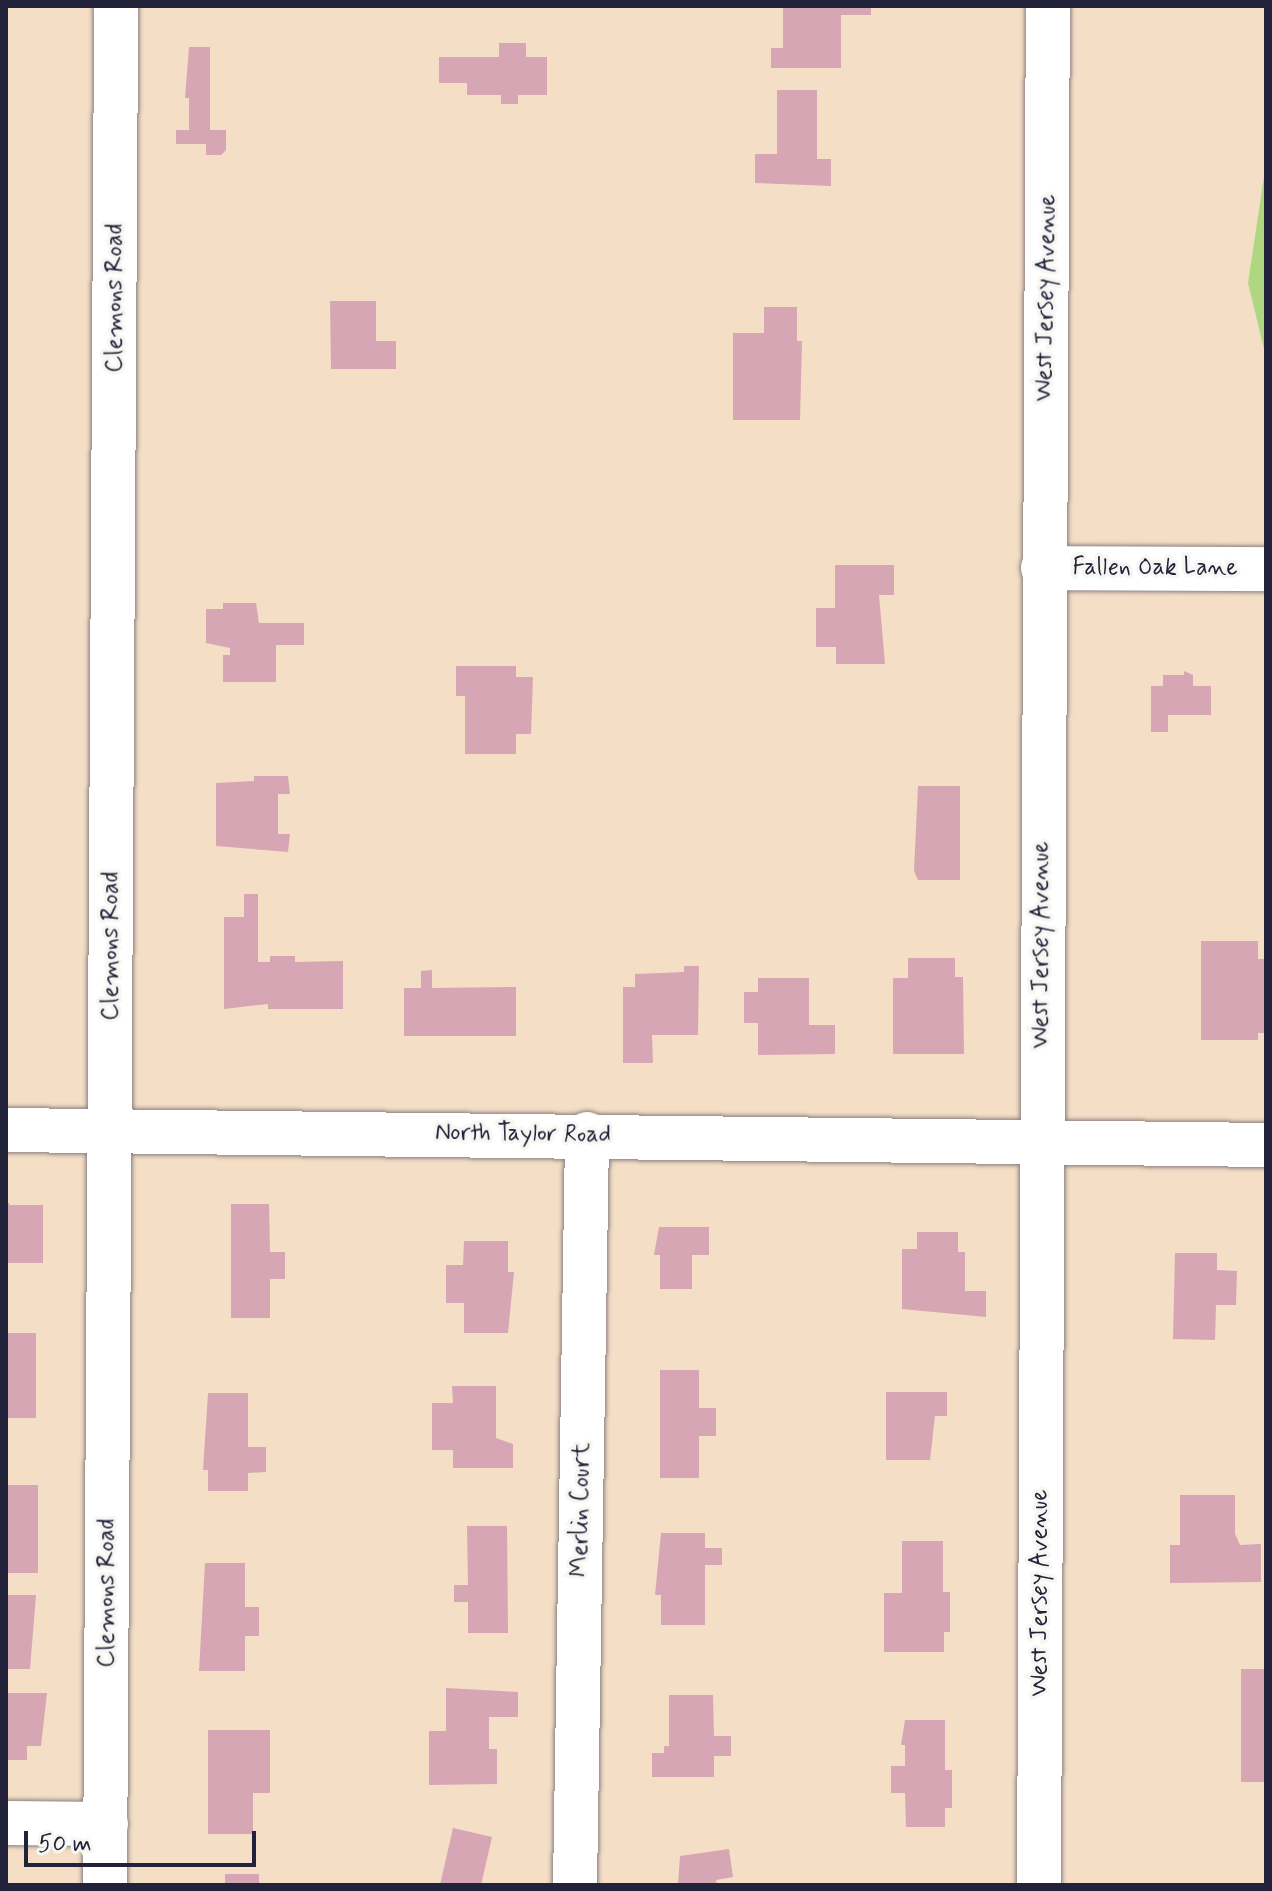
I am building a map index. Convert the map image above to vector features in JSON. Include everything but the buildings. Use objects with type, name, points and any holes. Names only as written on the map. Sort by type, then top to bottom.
[{"type":"street","name":"Clemons Road","points":[[105,1885],[116,6]]},
{"type":"street","name":"West Jersey Avenue","points":[[1039,1885],[1040,1143],[1048,6]]},
{"type":"street","name":"Fallen Oak Lane","points":[[1043,568],[1266,569]]},
{"type":"street","name":"North Taylor Road","points":[[6,1130],[587,1134],[1266,1145]]},
{"type":"street","name":"Merlin Court","points":[[575,1885],[587,1134]]},
{"type":"street","points":[[6,1823],[106,1824]]},
{"type":"green space","points":[[1266,163],[1266,357],[1248,283]]}]
